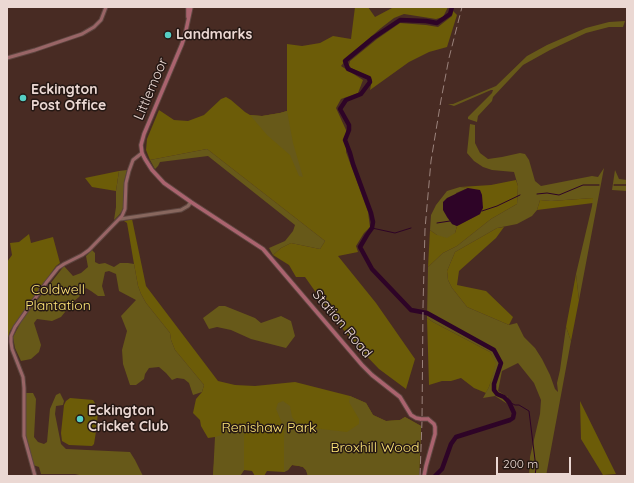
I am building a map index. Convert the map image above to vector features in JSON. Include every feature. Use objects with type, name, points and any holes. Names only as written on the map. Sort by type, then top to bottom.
[{"type":"main road","points":[[7,58],[73,38],[88,31],[101,20],[106,7]]},
{"type":"main road","name":"Littlemoor","points":[[188,7],[188,20]]},
{"type":"main road","name":"Littlemoor","points":[[142,153],[141,145],[144,134],[182,44],[191,7]]},
{"type":"main road","points":[[35,476],[24,436],[23,377],[12,349],[11,336],[15,327],[58,268],[89,250],[120,219],[125,209],[126,183],[129,171],[134,160],[142,153]]},
{"type":"main road","name":"Station Road","points":[[142,153],[152,170],[160,179],[191,202],[263,249],[362,365],[372,375],[400,396],[411,415],[416,418],[428,419],[434,424],[436,434],[424,476]]},
{"type":"street","points":[[120,219],[181,210],[188,206],[191,202]]},
{"type":"green space","points":[[355,7],[368,7],[375,17],[392,8],[390,7],[448,7],[443,17],[436,19],[404,14],[394,18],[350,55],[341,66],[363,80],[358,93],[341,99],[336,108],[346,130],[346,152],[368,212],[370,227],[364,233],[356,246],[358,252],[338,256],[376,303],[415,359],[406,389],[379,369],[352,341],[305,277],[296,277],[289,265],[273,255],[281,248],[291,243],[320,249],[325,241],[207,149],[150,160],[146,150],[147,139],[159,110],[174,120],[188,121],[204,115],[221,99],[226,97],[250,115],[262,116],[287,111],[287,44],[302,46],[320,43],[333,36],[351,39]]},
{"type":"green space","points":[[453,11],[457,15],[447,47],[429,52],[409,62],[370,90],[372,80],[370,77],[351,68],[349,65],[350,61],[400,23],[438,27],[452,16]]},
{"type":"green space","points":[[625,21],[623,27],[609,27],[586,33],[523,65],[493,97],[492,101],[478,116],[477,122],[468,119],[468,117],[492,93],[493,90],[454,106],[448,104],[453,104],[496,86],[527,56],[547,45],[586,28],[609,22]]},
{"type":"green space","points":[[287,111],[293,143],[303,177],[299,176],[290,155],[267,135],[250,115],[262,116]]},
{"type":"green space","points":[[470,124],[475,125],[475,143],[480,153],[488,159],[520,153],[525,154],[529,160],[535,181],[541,186],[592,176],[598,177],[604,168],[579,300],[576,274],[593,198],[551,201],[540,200],[537,210],[532,216],[517,224],[497,228],[455,252],[447,271],[448,280],[452,288],[467,307],[509,325],[517,323],[524,337],[535,348],[542,359],[555,389],[558,392],[557,383],[566,327],[571,341],[546,476],[529,476],[530,457],[540,414],[541,400],[534,383],[518,363],[502,371],[498,391],[508,397],[506,403],[495,396],[483,398],[489,387],[496,363],[490,352],[427,318],[428,267],[443,253],[457,246],[491,219],[517,204],[518,186],[514,172],[492,170],[483,167],[474,161],[467,153]]},
{"type":"green space","points":[[207,149],[325,241],[320,249],[291,243],[281,248],[273,255],[269,248],[285,241],[293,231],[295,225],[208,156],[160,162],[155,169],[150,160]]},
{"type":"green space","points":[[127,170],[124,182],[124,205],[122,211],[114,220],[119,171]]},
{"type":"green space","points":[[615,170],[619,179],[627,180],[627,191],[612,190]]},
{"type":"green space","points":[[119,171],[116,191],[92,187],[85,178]]},
{"type":"green space","points":[[516,180],[518,186],[517,204],[491,219],[457,246],[443,253],[428,267],[430,230],[437,235],[455,233],[457,226],[480,214],[468,188],[460,187],[491,185]]},
{"type":"green space","points":[[460,187],[468,188],[456,193],[452,224],[457,226],[455,233],[447,238],[437,235],[430,230],[431,215],[436,205],[447,191]]},
{"type":"green space","points":[[593,198],[593,203],[537,210],[540,200],[551,201]]},
{"type":"green space","name":"Renishaw Park","points":[[132,219],[146,286],[218,381],[235,385],[255,386],[295,382],[350,396],[366,403],[373,415],[386,421],[400,420],[405,417],[421,426],[419,476],[308,476],[303,467],[292,465],[284,472],[267,471],[264,476],[255,476],[252,471],[244,470],[240,476],[213,476],[216,438],[208,438],[201,426],[200,420],[193,413],[196,399],[202,392],[204,385],[175,350],[170,333],[146,303],[141,294],[138,286],[127,223],[124,221]]},
{"type":"green space","points":[[504,227],[496,238],[459,271],[457,285],[486,291],[513,317],[509,325],[467,307],[452,288],[448,280],[447,271],[455,252],[497,228]]},
{"type":"green space","points":[[29,234],[31,243],[53,237],[60,263],[56,266],[10,331],[7,341],[7,262],[12,255],[10,243],[19,242]]},
{"type":"green space","name":"Coldwell Plantation","points":[[92,250],[95,253],[95,262],[99,264],[105,263],[114,267],[120,263],[134,264],[141,294],[146,303],[170,333],[175,350],[204,385],[202,392],[193,395],[189,383],[184,379],[177,378],[172,380],[159,367],[149,368],[144,379],[136,385],[130,385],[123,364],[122,350],[127,331],[121,316],[136,300],[119,291],[116,274],[109,271],[105,272],[102,286],[105,296],[98,296],[86,288],[61,317],[52,321],[37,319],[34,323],[41,345],[39,352],[31,359],[21,361],[15,348],[13,337],[22,320],[64,266],[73,276],[81,273],[88,267],[86,256]]},
{"type":"green space","points":[[576,274],[579,300],[571,341],[566,327]]},
{"type":"green space","points":[[219,306],[225,306],[255,318],[261,323],[281,316],[291,321],[295,336],[286,348],[251,339],[231,330],[217,327],[209,329],[203,318]]},
{"type":"green space","points":[[427,318],[490,352],[497,363],[486,393],[474,388],[461,378],[429,385]]},
{"type":"green space","points":[[26,393],[33,393],[36,399],[34,437],[38,442],[44,444],[47,442],[50,409],[56,395],[60,393],[64,401],[63,405],[56,406],[55,414],[61,444],[66,449],[130,452],[143,476],[41,474],[39,467],[33,465],[25,433]]},
{"type":"green space","name":"Broxhill Wood","points":[[350,396],[366,403],[373,415],[386,421],[400,420],[405,417],[421,426],[419,476],[308,476],[303,467],[292,465],[284,472],[284,428],[276,409],[278,403],[283,401],[290,406],[292,417],[298,425],[347,432],[359,424],[359,419],[349,402]]},
{"type":"green space","name":"Eckington Cricket Club","points":[[70,398],[93,400],[98,408],[94,444],[92,446],[69,445],[62,441],[61,433],[64,405]]},
{"type":"green space","points":[[580,401],[616,474],[603,475],[581,439]]},
{"type":"green space","points":[[228,425],[242,429],[244,433],[244,470],[240,476],[213,476],[215,437],[221,435]]},
{"type":"shaded area","points":[[468,188],[480,190],[483,208],[480,214],[457,226],[452,224],[447,217],[443,210],[443,202],[447,198]]},
{"type":"waterway","points":[[435,476],[442,469],[451,444],[456,437],[510,420],[513,418],[514,413],[509,402],[504,397],[497,394],[494,390],[494,384],[501,363],[494,350],[427,313],[411,310],[372,269],[360,247],[372,228],[373,222],[345,140],[349,130],[349,125],[340,109],[346,100],[361,94],[370,82],[369,78],[348,69],[345,61],[373,38],[400,20],[437,23],[450,14],[452,7]]},
{"type":"waterway","points":[[537,194],[547,193],[559,195],[583,185],[599,185]]},
{"type":"waterway","points":[[614,185],[627,185]]},
{"type":"waterway","points":[[482,211],[497,206],[520,195]]},
{"type":"waterway","points":[[437,223],[450,221]]},
{"type":"waterway","points":[[372,228],[395,233],[411,228]]},
{"type":"waterway","points":[[509,402],[519,405],[529,411],[536,468],[535,476]]},
{"type":"railway","points":[[420,476],[425,229],[431,161],[449,58],[462,7]]},
{"type":"place","name":"Landmarks","points":[[168,35]]},
{"type":"place","name":"Eckington Post Office","points":[[23,98]]},
{"type":"place","name":"Eckington Cricket Club","points":[[80,419]]}]
